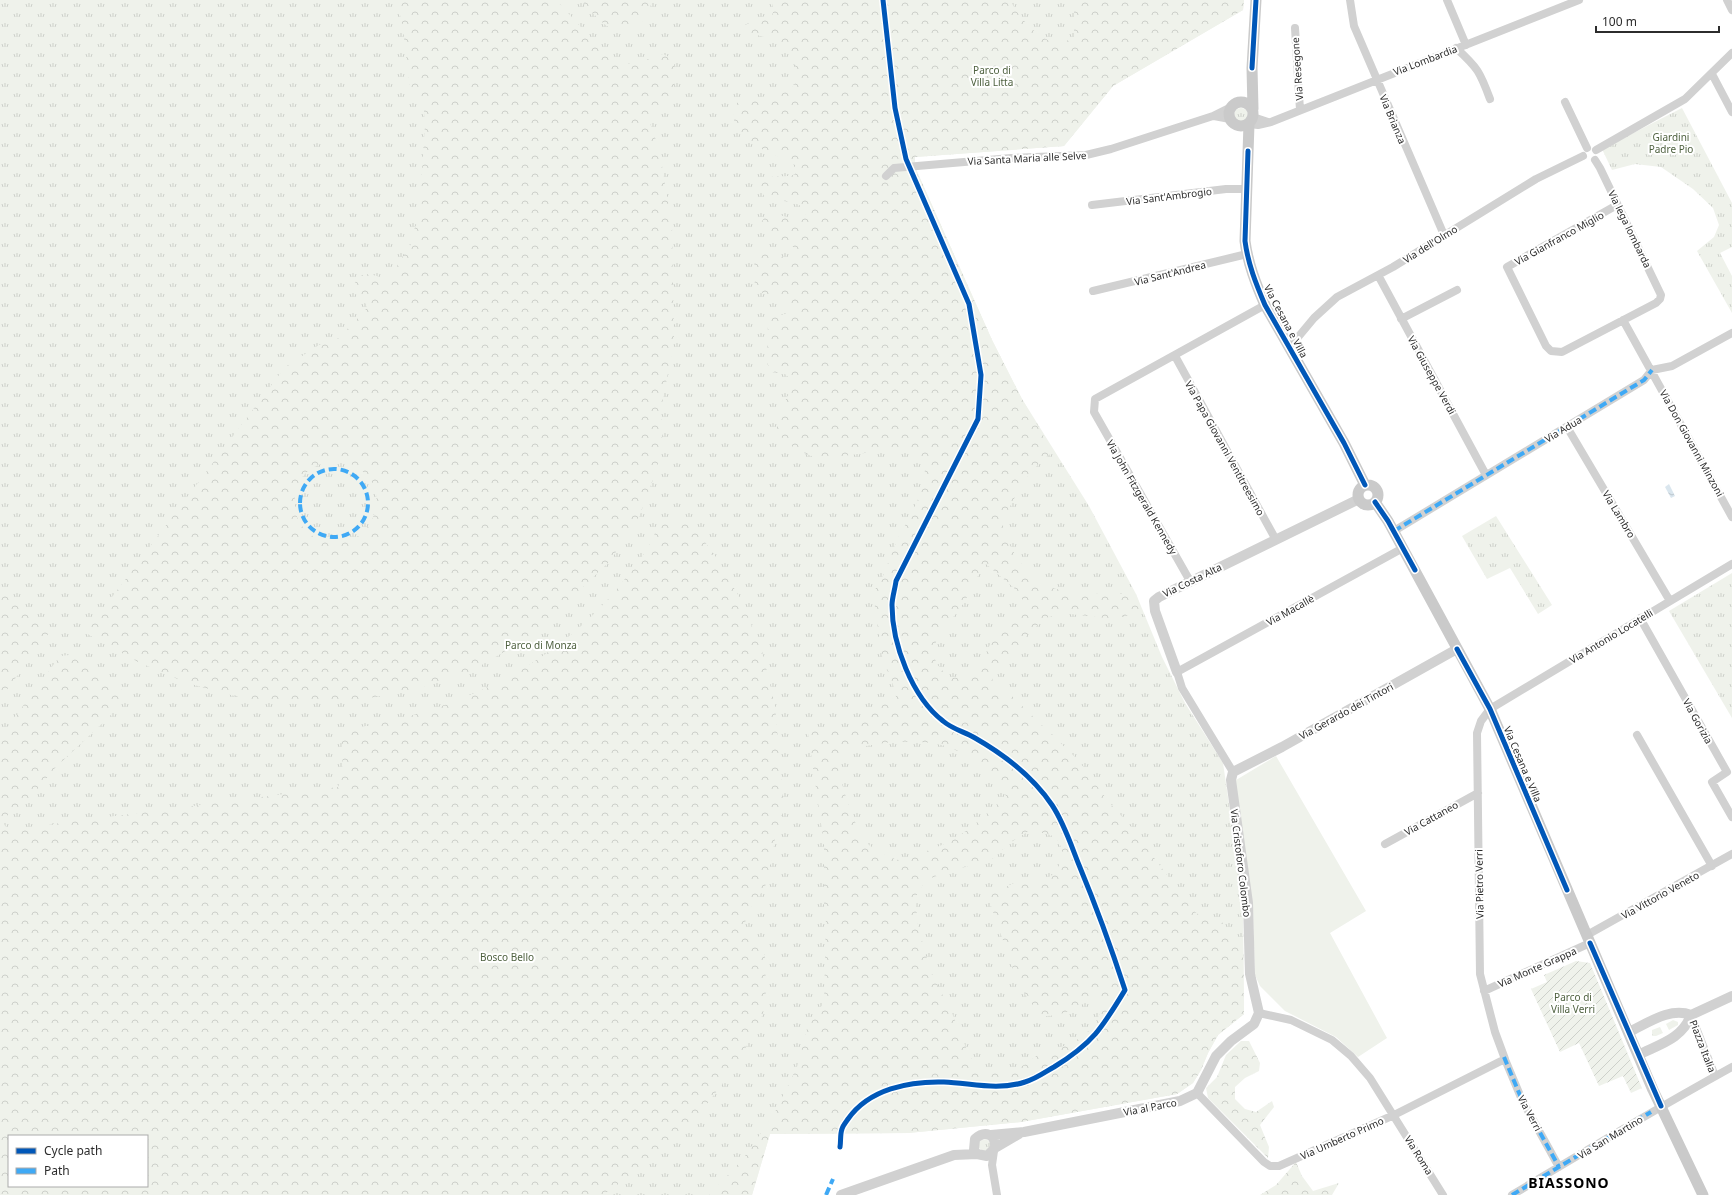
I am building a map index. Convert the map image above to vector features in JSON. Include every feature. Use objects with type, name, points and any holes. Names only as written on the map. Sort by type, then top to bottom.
[{"type":"main road","name":"Via Cesana e Villa","points":[[1256,0],[1252,68],[1245,119],[1248,151],[1247,254],[1255,282],[1265,306],[1344,443],[1365,485]]},
{"type":"main road","name":"Via Cesana e Villa","points":[[1235,105],[1248,84],[1252,68]]},
{"type":"main road","points":[[1246,102],[1245,119],[1229,116],[1235,105],[1246,102]]},
{"type":"main road","points":[[1365,485],[1372,485],[1377,490],[1378,496],[1375,502],[1364,504],[1359,500],[1358,492],[1365,485]]},
{"type":"main road","name":"Via Cesana e Villa","points":[[1375,502],[1394,531],[1490,709],[1638,1055],[1703,1195]]},
{"type":"street","name":"Via Brianza","points":[[1350,0],[1354,26],[1444,235]]},
{"type":"street","points":[[1447,0],[1466,45]]},
{"type":"street","name":"Via Lombardia","points":[[1245,119],[1258,125],[1271,122],[1579,0]]},
{"type":"street","points":[[1727,0],[1732,10]]},
{"type":"street","name":"Via Resegone","points":[[1295,28],[1300,110]]},
{"type":"street","points":[[1456,48],[1474,64],[1480,72],[1490,99]]},
{"type":"street","points":[[1587,148],[1596,150],[1685,99],[1732,53]]},
{"type":"street","points":[[1712,74],[1732,112]]},
{"type":"street","points":[[1565,102],[1587,148]]},
{"type":"street","name":"Via Santa Maria alle Selve","points":[[886,176],[894,168],[930,164],[1086,155],[1111,149],[1213,116],[1235,105]]},
{"type":"street","points":[[1213,116],[1245,119]]},
{"type":"street","points":[[1587,148],[1584,151],[1583,156],[1588,162],[1595,160],[1598,154],[1596,150]]},
{"type":"street","name":"Via dell'Olmo","points":[[1289,348],[1324,307],[1337,298],[1378,275],[1536,179],[1583,156]]},
{"type":"street","name":"Via lega lombarda","points":[[1595,160],[1660,289],[1660,299],[1623,320]]},
{"type":"street","name":"Via Sant'Ambrogio","points":[[1092,206],[1226,189],[1247,189]]},
{"type":"street","name":"Via Gianfranco Miglio","points":[[1618,205],[1507,267],[1546,346],[1551,351],[1562,352],[1623,320]]},
{"type":"street","name":"Via Sant'Andrea","points":[[1094,291],[1247,254]]},
{"type":"street","name":"Via Giuseppe Verdi","points":[[1378,275],[1486,475]]},
{"type":"street","points":[[1401,319],[1457,290]]},
{"type":"street","points":[[1175,356],[1265,306]]},
{"type":"street","points":[[1623,320],[1645,363],[1652,370],[1672,366],[1732,333]]},
{"type":"street","name":"Via John Fitzgerald Kennedy","points":[[1175,356],[1096,400],[1094,412],[1190,581]]},
{"type":"street","name":"Via Papa Giovanni Ventitreesimo","points":[[1175,356],[1276,540]]},
{"type":"street","name":"Via Adua","points":[[1394,531],[1644,380],[1652,370]]},
{"type":"street","name":"Via Don Giovanni Minzoni","points":[[1652,370],[1732,516]]},
{"type":"street","name":"Via Lambro","points":[[1568,427],[1670,601]]},
{"type":"street","name":"Via Costa Alta","points":[[1233,772],[1182,688],[1155,611],[1154,601],[1190,581],[1359,500]]},
{"type":"street","name":"Via Macallè","points":[[1177,672],[1403,548]]},
{"type":"street","name":"Via Antonio Locatelli","points":[[1490,709],[1732,564]]},
{"type":"street","name":"Via Gorizia","points":[[1640,618],[1727,772],[1712,782],[1732,817]]},
{"type":"street","name":"Via Gerardo dei Tintori","points":[[1233,772],[1457,649]]},
{"type":"street","name":"Via Pietro Verri","points":[[1490,709],[1481,721],[1477,733],[1480,974],[1495,1032],[1505,1058]]},
{"type":"street","points":[[1637,735],[1712,866]]},
{"type":"street","name":"Via Cristoforo Colombo","points":[[1233,772],[1231,780],[1248,903],[1250,974],[1259,1013]]},
{"type":"street","name":"Via Cattaneo","points":[[1385,844],[1478,793]]},
{"type":"street","name":"Via Vittorio Veneto","points":[[1589,939],[1732,854]]},
{"type":"street","name":"Via Monte Grappa","points":[[1484,991],[1589,939]]},
{"type":"street","points":[[1691,1015],[1732,996]]},
{"type":"street","name":"Piazza Italia","points":[[1629,1032],[1670,1013],[1681,1012],[1691,1015]]},
{"type":"street","points":[[1198,1093],[1216,1056],[1231,1041],[1254,1024],[1259,1013],[1291,1020],[1332,1040],[1351,1056],[1370,1078],[1394,1115]]},
{"type":"street","name":"Piazza Italia","points":[[1638,1055],[1680,1034],[1687,1025],[1691,1015]]},
{"type":"street","name":"Piazza Italia","points":[[1691,1015],[1715,1076]]},
{"type":"street","name":"Via Umberto Primo","points":[[1198,1093],[1270,1166],[1279,1166],[1394,1115],[1505,1058]]},
{"type":"street","name":"Via Verri","points":[[1505,1058],[1522,1100],[1559,1167]]},
{"type":"street","name":"Via San Martino","points":[[1512,1195],[1661,1106],[1732,1067]]},
{"type":"street","name":"Via al Parco","points":[[991,1135],[1024,1132],[1180,1101],[1198,1093]]},
{"type":"street","name":"Via Roma","points":[[1394,1115],[1443,1195]]},
{"type":"street","name":"Via al Parco","points":[[994,1150],[1024,1132]]},
{"type":"street","points":[[842,1195],[957,1154],[973,1143],[980,1134],[986,1133],[991,1135],[995,1142],[992,1165],[997,1195]]},
{"type":"street","points":[[973,1143],[974,1150],[992,1165]]},
{"type":"street","points":[[957,1154],[987,1156],[994,1150]]},
{"type":"green space","name":"Parco di Monza","points":[[0,0],[1244,0],[1243,10],[1113,86],[1064,146],[915,157],[915,167],[992,340],[1022,399],[1089,506],[1136,594],[1162,657],[1185,703],[1223,763],[1243,899],[1244,1014],[1218,1035],[1193,1083],[1177,1094],[1021,1122],[908,1133],[770,1134],[752,1195],[0,1195]]},
{"type":"green space","points":[[397,0],[556,0],[590,37],[623,64],[636,63],[663,54],[673,61],[675,77],[672,98],[668,107],[653,118],[650,123],[657,143],[662,166],[672,226],[674,341],[660,415],[664,426],[657,469],[639,517],[610,561],[546,623],[521,642],[471,671],[416,689],[354,701],[296,704],[249,700],[187,683],[138,662],[91,636],[88,634],[88,629],[285,367],[319,345],[339,338],[366,309],[367,305],[353,291],[353,286],[359,276],[377,276],[388,281],[393,276],[398,264],[413,241],[413,232],[423,209],[420,199],[425,125],[423,98],[416,95],[410,89],[403,29]],"holes":[[[339,460],[361,470],[373,484],[377,500],[374,516],[365,530],[352,540],[335,543],[316,538],[309,534],[303,528],[297,517],[295,502],[299,483],[304,476],[318,465]]]},
{"type":"green space","points":[[580,0],[652,0],[648,12],[642,22],[637,26],[626,29],[614,29],[607,26]]},
{"type":"green space","name":"Parco di Villa Litta","points":[[771,0],[1010,0],[1030,28],[1052,42],[1060,43],[1074,37],[1074,0],[1244,0],[1243,10],[1113,86],[1064,146],[915,157],[915,167],[992,340],[1022,399],[1053,452],[1029,475],[1002,522],[1010,546],[1028,571],[1043,584],[1053,588],[1076,592],[1136,594],[1142,612],[1113,619],[1062,613],[1046,618],[1030,632],[992,677],[994,688],[1012,696],[1079,761],[1108,801],[1132,828],[1193,910],[1200,916],[1218,919],[1224,924],[1232,938],[1243,943],[1244,1014],[1218,1035],[1193,1083],[1177,1094],[1021,1122],[908,1133],[770,1134],[752,1195],[709,1195],[742,1160],[773,1116],[797,1067],[809,1021],[824,1003],[826,913],[824,912],[824,844],[808,733],[815,725],[823,729],[838,731],[846,735],[856,729],[853,722],[896,697],[894,686],[881,653],[874,601],[876,587],[883,576],[899,536],[918,500],[924,480],[925,470],[924,461],[908,452],[878,451],[837,457],[814,457],[799,451],[784,441],[777,431],[777,419],[794,382],[785,374],[771,372],[767,363],[768,321],[772,318],[791,312],[788,303],[758,291],[754,286],[756,275],[753,255],[760,249],[771,249],[790,262],[796,261],[800,256],[797,250],[786,242],[768,234],[763,230],[760,224],[767,214],[772,213],[798,220],[807,213],[795,203],[765,198],[761,188],[761,182],[770,177],[790,176],[795,174],[795,165],[747,141],[738,131],[733,114],[734,105],[741,101],[777,95],[788,91],[795,84],[797,72],[796,68],[783,46],[778,42],[747,33],[744,30],[745,26],[751,21],[772,15],[774,10]],"holes":[[[986,564],[1014,588],[1028,607],[1026,610],[1004,624],[994,637],[982,660],[972,673],[966,676],[951,678],[940,668],[935,659],[934,650],[942,632],[963,604],[979,573]],[[891,742],[926,742],[948,747],[968,756],[986,770],[1006,796],[958,837],[931,850],[897,860],[869,845],[863,837],[853,817],[836,761],[847,749]],[[1029,831],[1048,834],[1059,843],[1063,856],[1056,872],[1049,877],[1028,883],[1014,883],[991,894],[990,903],[1018,984],[1040,1016],[1060,1014],[1084,1003],[1098,999],[1102,1000],[1101,1008],[1096,1022],[1086,1033],[1073,1042],[1042,1052],[1024,1065],[1009,1071],[982,1073],[974,1063],[967,1050],[952,1013],[930,971],[918,925],[916,907],[917,894],[926,880],[958,868],[981,865],[990,861],[1011,842]]]},
{"type":"green space","points":[[1241,108],[1246,110],[1248,115],[1246,120],[1241,122],[1236,120],[1234,115],[1236,110]]},
{"type":"green space","name":"Giardini Padre Pio","points":[[1682,108],[1732,203],[1732,247],[1720,253],[1732,276],[1732,313],[1697,251],[1714,237],[1719,225],[1713,208],[1693,189],[1661,167],[1635,164],[1612,170],[1602,149]]},
{"type":"green space","points":[[1496,516],[1552,605],[1538,614],[1510,568],[1487,579],[1462,536]]},
{"type":"green space","name":"Bosco Bello","points":[[658,521],[692,524],[718,560],[742,602],[762,651],[775,705],[784,810],[776,833],[765,887],[747,914],[744,928],[759,943],[765,956],[766,991],[763,1014],[737,1065],[693,1122],[637,1171],[603,1195],[0,1195],[0,737],[60,656],[69,655],[122,690],[124,698],[110,716],[55,768],[32,796],[3,819],[3,823],[6,827],[22,828],[338,787],[342,772],[343,730],[424,712],[463,698],[501,681],[536,660],[570,636],[600,608],[642,557],[654,536]]},
{"type":"green space","points":[[1732,573],[1732,718],[1669,611]]},
{"type":"green space","points":[[0,587],[17,605],[49,633],[0,699]]},
{"type":"green space","points":[[1276,756],[1366,911],[1330,933],[1387,1038],[1358,1057],[1336,1037],[1285,1011],[1260,986],[1255,975],[1253,908],[1235,785],[1236,780]]},
{"type":"green space","name":"Parco di Villa Verri","points":[[1576,961],[1590,963],[1642,1088],[1631,1093],[1623,1076],[1599,1086],[1579,1043],[1560,1052],[1531,989],[1547,982],[1544,975]]},
{"type":"green space","points":[[1673,1020],[1678,1022],[1678,1025],[1669,1030],[1666,1024]]},
{"type":"green space","points":[[1660,1027],[1663,1033],[1652,1036],[1652,1030]]},
{"type":"green space","points":[[1241,1041],[1249,1041],[1260,1063],[1259,1071],[1245,1078],[1235,1087],[1235,1099],[1245,1109],[1256,1112],[1272,1101],[1274,1107],[1260,1125],[1269,1147],[1268,1158],[1208,1098],[1206,1088],[1217,1077],[1226,1055]]},
{"type":"green space","points":[[986,1139],[990,1142],[990,1147],[984,1152],[978,1147],[979,1141]]},
{"type":"green space","points":[[1296,1162],[1302,1176],[1313,1191],[1339,1183],[1332,1195],[1260,1195],[1276,1185]]},
{"type":"water","points":[[1669,484],[1675,496],[1671,498],[1665,487]]},
{"type":"marked path","points":[[1394,531],[1644,380],[1652,370]]},
{"type":"marked path","points":[[334,469],[347,472],[358,479],[365,490],[368,503],[365,516],[358,527],[347,534],[334,537],[321,534],[310,527],[303,516],[300,503],[303,490],[310,479],[321,472],[334,469]]},
{"type":"marked path","points":[[1504,1057],[1522,1100],[1559,1167]]},
{"type":"marked path","points":[[1512,1195],[1651,1112]]},
{"type":"marked path","points":[[826,1195],[833,1179]]},
{"type":"cycle path","points":[[840,1147],[842,1128],[848,1119],[867,1100],[891,1089],[904,1085],[931,1082],[1004,1086],[1015,1085],[1037,1077],[1054,1067],[1088,1042],[1103,1025],[1125,990],[1109,942],[1064,827],[1052,805],[1036,785],[1007,759],[975,738],[947,724],[932,711],[913,684],[900,653],[893,620],[892,605],[896,581],[978,419],[981,375],[969,304],[906,159],[895,108],[883,0]]},
{"type":"cycle path","points":[[1252,68],[1256,0]]},
{"type":"cycle path","points":[[1248,151],[1245,241],[1248,258],[1258,289],[1265,305],[1344,443],[1365,485]]},
{"type":"cycle path","points":[[1375,502],[1388,521],[1415,570]]},
{"type":"cycle path","points":[[1457,649],[1490,709],[1567,890]]},
{"type":"cycle path","points":[[1590,943],[1661,1106]]},
{"type":"district","name":"BIASSONO","points":[[1569,1183]]}]
